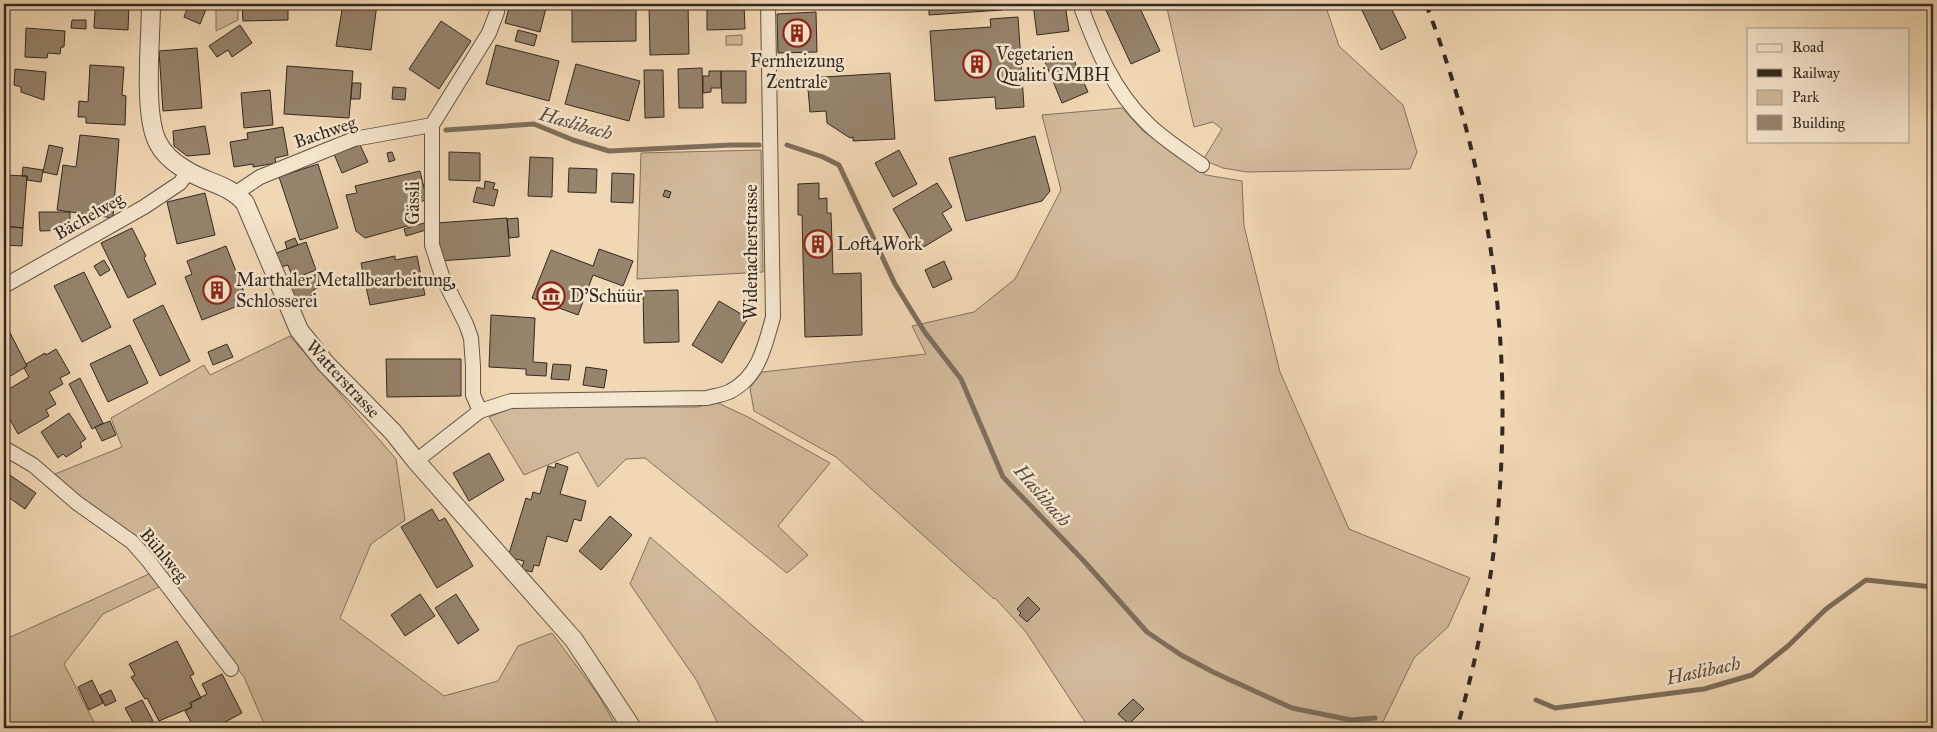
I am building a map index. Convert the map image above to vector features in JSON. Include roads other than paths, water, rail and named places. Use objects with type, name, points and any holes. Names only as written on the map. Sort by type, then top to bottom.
[{"type":"street","points":[[151,4],[149,98],[157,142],[168,158],[188,172],[236,193]]},
{"type":"street","points":[[432,125],[489,33],[497,12],[497,4]]},
{"type":"street","name":"Widenacherstrasse","points":[[416,461],[480,411],[511,401],[707,398],[730,391],[752,375],[764,352],[773,317],[768,4]]},
{"type":"street","points":[[1080,4],[1095,44],[1112,80],[1129,103],[1148,124],[1202,165]]},
{"type":"street","name":"Bachweg","points":[[236,193],[260,178],[354,139],[432,125]]},
{"type":"street","name":"Gässli","points":[[432,125],[432,245],[442,276],[471,338],[473,396],[480,411]]},
{"type":"street","name":"Bächelweg","points":[[4,286],[144,207],[180,183],[188,172]]},
{"type":"street","name":"Watterstrasse","points":[[236,193],[245,203],[298,330],[326,364],[393,432],[416,461],[574,640],[632,728]]},
{"type":"street","name":"Bühlweg","points":[[4,448],[33,465],[77,503],[132,542],[231,669]]},
{"type":"waterway","name":"Haslibach","points":[[446,130],[534,124],[573,140],[609,151],[759,145]]},
{"type":"waterway","name":"Haslibach","points":[[787,145],[823,157],[839,165],[895,284],[924,331],[961,379],[1003,477],[1083,560],[1147,632],[1181,655],[1213,672],[1292,708],[1351,720],[1375,718]]},
{"type":"waterway","name":"Haslibach","points":[[1536,700],[1555,708],[1704,689],[1752,675],[1788,646],[1826,609],[1866,580],[1933,587]]},
{"type":"railway","points":[[1426,4],[1456,92],[1479,182],[1494,272],[1502,363],[1502,455],[1494,546],[1479,637],[1457,728]]},
{"type":"place","name":"Fernheizung Zentrale","points":[[797,33]]},
{"type":"place","name":"Vegetarien Qualiti GMBH","points":[[977,64]]},
{"type":"place","name":"Loft4Work","points":[[818,244]]},
{"type":"place","name":"Marthaler Metallbearbeitung, Schlosserei","points":[[217,290]]},
{"type":"place","name":"D'Schüür","points":[[551,296]]}]
